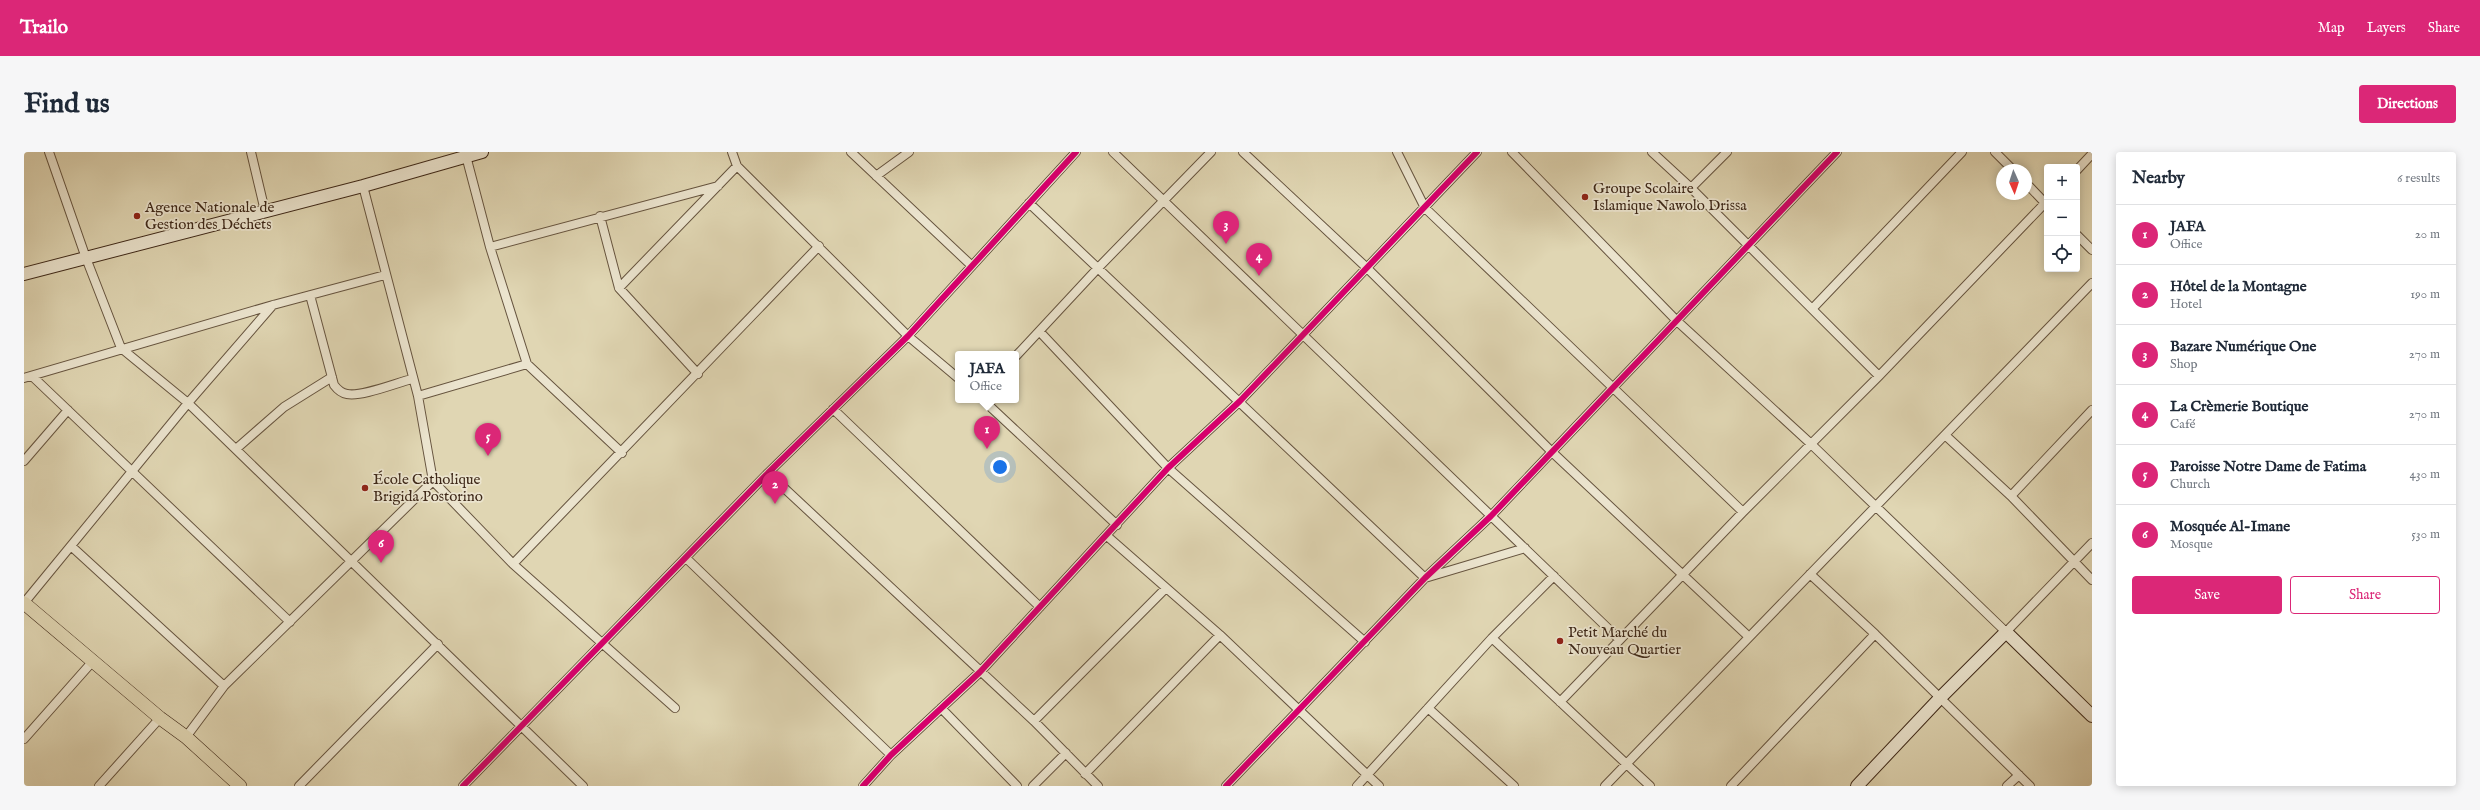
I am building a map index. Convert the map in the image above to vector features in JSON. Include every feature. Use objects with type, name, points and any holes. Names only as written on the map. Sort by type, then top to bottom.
[{"type":"main road","points":[[24,603],[160,718],[186,737],[233,784]]},
{"type":"street","points":[[49,152],[86,258],[121,348],[188,403],[583,786]]},
{"type":"street","points":[[251,152],[265,211]]},
{"type":"street","points":[[24,274],[363,186],[465,154],[482,152]]},
{"type":"street","points":[[732,152],[737,166],[908,336],[955,375]]},
{"type":"street","points":[[851,152],[972,266]]},
{"type":"street","points":[[876,176],[909,152]]},
{"type":"street","points":[[463,786],[600,642],[686,558],[768,473],[908,336],[1076,152]]},
{"type":"street","points":[[1113,152],[1302,336],[1619,639]]},
{"type":"street","points":[[1019,353],[1098,268],[1211,152]]},
{"type":"street","points":[[1244,152],[1367,268],[1552,452],[1684,574],[1749,637]]},
{"type":"street","points":[[1397,152],[1425,208],[1743,512]]},
{"type":"street","points":[[863,786],[891,755],[980,672],[1107,536],[1168,468],[1240,402],[1477,152]]},
{"type":"street","points":[[1512,152],[1676,321],[1810,443],[1874,507],[2092,716]]},
{"type":"street","points":[[1652,152],[1691,188],[1748,247],[1813,308],[1879,376]]},
{"type":"street","points":[[1691,188],[1727,152]]},
{"type":"street","points":[[1226,786],[1299,712],[1425,578],[1491,516],[1837,152]]},
{"type":"street","points":[[1813,308],[1962,152]]},
{"type":"street","points":[[1995,152],[2007,164]]},
{"type":"street","points":[[465,154],[490,247],[527,364],[622,452]]},
{"type":"street","points":[[2080,167],[2092,154]]},
{"type":"street","points":[[619,288],[737,166]]},
{"type":"street","points":[[363,186],[412,379],[418,396],[433,481],[513,564],[675,708]]},
{"type":"street","points":[[490,247],[600,216],[718,186]]},
{"type":"street","points":[[2032,189],[2044,201]]},
{"type":"street","points":[[1029,203],[1425,578]]},
{"type":"street","points":[[1560,702],[1619,639],[1810,443],[1879,376],[2044,205]]},
{"type":"street","points":[[600,216],[619,288],[698,374]]},
{"type":"street","points":[[2078,236],[2092,250]]},
{"type":"street","points":[[513,564],[698,374],[819,246]]},
{"type":"street","points":[[24,378],[121,348],[385,275]]},
{"type":"street","points":[[1606,786],[2092,283]]},
{"type":"street","points":[[310,295],[334,385],[347,394],[412,379]]},
{"type":"street","points":[[24,603],[132,470],[273,305]]},
{"type":"street","points":[[1040,332],[1168,468],[1365,642]]},
{"type":"street","points":[[418,396],[527,364]]},
{"type":"street","points":[[32,376],[290,622]]},
{"type":"street","points":[[236,449],[284,407],[332,377]]},
{"type":"street","points":[[986,403],[1117,525]]},
{"type":"street","points":[[833,409],[1040,607]]},
{"type":"street","points":[[24,461],[68,410]]},
{"type":"street","points":[[2011,496],[2092,410]]},
{"type":"street","points":[[1945,435],[2011,496],[2073,563],[2092,580]]},
{"type":"street","points":[[768,473],[1034,721],[1098,786]]},
{"type":"street","points":[[186,737],[224,686],[433,481]]},
{"type":"street","points":[[1107,536],[1220,635],[1299,712],[1368,774],[1379,786]]},
{"type":"street","points":[[1857,786],[1940,698],[2092,543]]},
{"type":"street","points":[[71,546],[224,686]]},
{"type":"street","points":[[1425,578],[1525,548]]},
{"type":"street","points":[[686,558],[891,755]]},
{"type":"street","points":[[1810,574],[1875,634],[2030,786]]},
{"type":"street","points":[[1357,786],[1492,638],[1554,576]]},
{"type":"street","points":[[1034,721],[1166,588]]},
{"type":"street","points":[[1731,786],[1875,634]]},
{"type":"street","points":[[1086,774],[1220,635]]},
{"type":"street","points":[[1492,638],[1650,786]]},
{"type":"street","points":[[299,786],[438,644]]},
{"type":"street","points":[[24,739],[93,661]]},
{"type":"street","points":[[940,708],[1017,786]]},
{"type":"street","points":[[1428,708],[1514,786]]},
{"type":"street","points":[[100,786],[160,718]]},
{"type":"street","points":[[1033,786],[1066,753]]},
{"type":"street","points":[[2008,786],[2019,775]]},
{"type":"cycle path","points":[[463,786],[768,473],[908,336],[1076,152]]},
{"type":"cycle path","points":[[863,786],[891,755],[980,672],[1168,468],[1240,401],[1477,152]]},
{"type":"cycle path","points":[[1226,786],[1425,578],[1491,516],[1837,152]]},
{"type":"place","name":"Groupe Scolaire Islamique Nawolo Drissa","points":[[1585,197]]},
{"type":"place","name":"Agence Nationale de Gestion des Déchets","points":[[137,216]]},
{"type":"place","name":"Bazare Numérique One","points":[[1226,244]]},
{"type":"place","name":"La Crèmerie Boutique","points":[[1259,276]]},
{"type":"place","name":"JAFA","points":[[987,449]]},
{"type":"place","name":"Paroisse Notre Dame de Fatima","points":[[488,456]]},
{"type":"place","name":"École Catholique Brigida Postorino","points":[[365,488]]},
{"type":"place","name":"Hôtel de la Montagne","points":[[775,504]]},
{"type":"place","name":"Mosquée Al-Imane","points":[[381,563]]},
{"type":"place","name":"Petit Marché du Nouveau Quartier","points":[[1560,641]]}]
